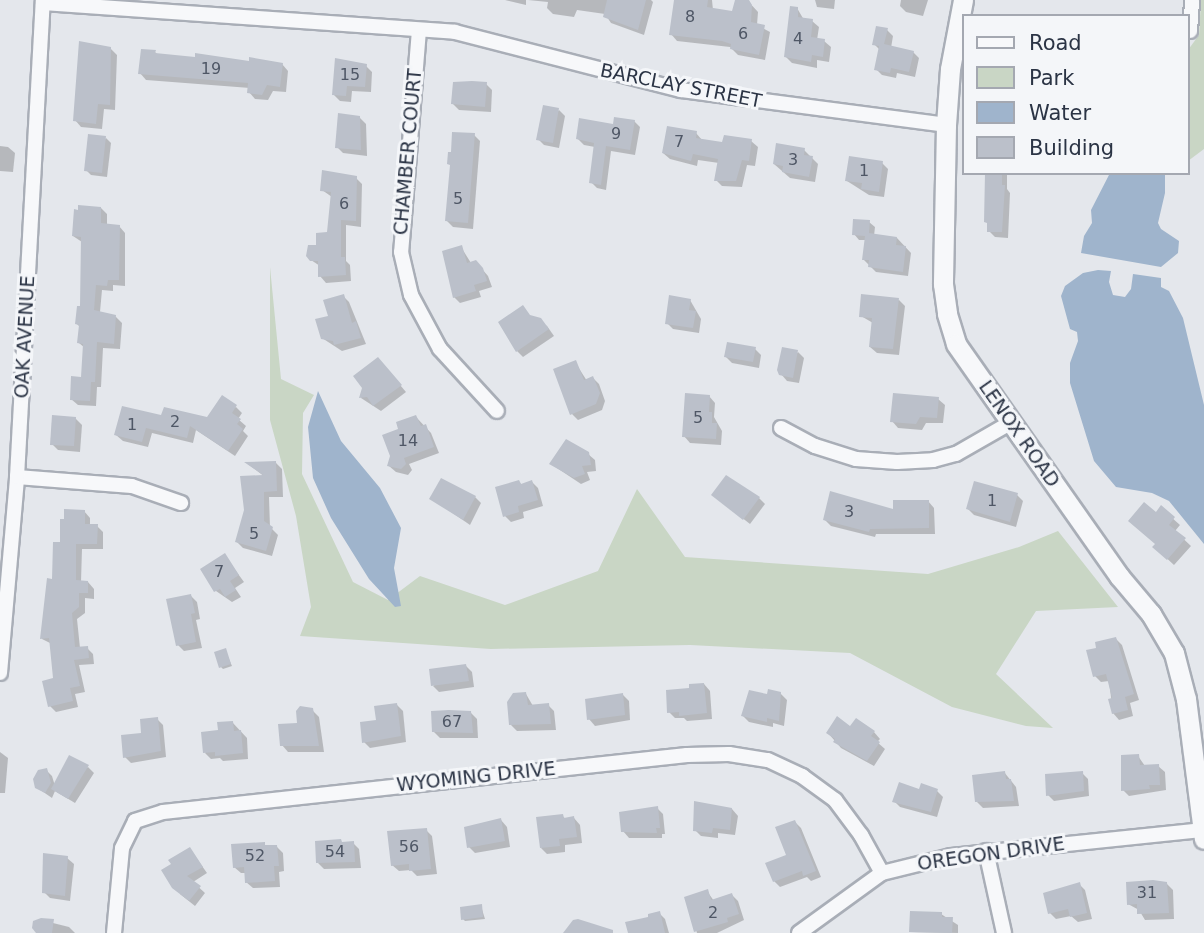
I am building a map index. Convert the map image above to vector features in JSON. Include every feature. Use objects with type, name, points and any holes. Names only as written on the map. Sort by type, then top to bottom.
[{"type":"street","name":"LENOX ROAD","points":[[963,0],[950,69],[946,125],[943,284],[947,314],[956,344],[1119,576],[1151,614],[1174,653],[1186,699],[1203,834]]},
{"type":"street","points":[[1190,31],[1192,0]]},
{"type":"street","name":"BARCLAY STREET","points":[[43,1],[455,32],[604,73],[681,90],[946,125]]},
{"type":"street","name":"OAK AVENUE","points":[[0,673],[18,477],[43,1]]},
{"type":"street","name":"CHAMBER COURT","points":[[419,30],[401,252],[411,295],[440,349],[497,411]]},
{"type":"street","points":[[781,428],[815,446],[856,459],[897,462],[933,460],[956,454],[1010,423]]},
{"type":"street","points":[[18,477],[132,486],[181,503]]},
{"type":"street","name":"WYOMING DRIVE","points":[[114,933],[122,848],[135,821],[163,812],[687,755],[729,754],[768,760],[802,776],[835,800],[861,835],[882,873]]},
{"type":"street","name":"OREGON DRIVE","points":[[799,933],[882,873],[951,856],[1203,834]]},
{"type":"street","points":[[986,852],[1004,933]]},
{"type":"green space","points":[[1201,0],[1204,0],[1204,149],[1190,160],[1190,47],[1199,35]]},
{"type":"green space","points":[[270,267],[281,379],[314,395],[303,413],[302,474],[353,582],[388,600],[420,576],[505,605],[598,571],[637,489],[685,557],[928,574],[1019,547],[1058,531],[1118,607],[1036,611],[996,674],[1053,728],[1026,726],[952,707],[850,653],[690,645],[491,649],[300,636],[311,607],[296,516],[270,420]]},
{"type":"water","points":[[1109,175],[1165,175],[1165,193],[1158,223],[1161,229],[1179,241],[1178,253],[1161,267],[1081,253],[1084,236],[1092,223],[1091,210]]},
{"type":"water","points":[[1111,271],[1109,282],[1113,295],[1125,297],[1131,289],[1133,274],[1161,278],[1161,287],[1169,291],[1183,318],[1204,405],[1204,544],[1169,501],[1152,493],[1116,487],[1094,461],[1070,383],[1070,363],[1078,341],[1077,332],[1070,329],[1061,296],[1065,286],[1083,273]]},
{"type":"water","points":[[318,391],[341,441],[380,488],[401,528],[394,568],[401,606],[395,607],[369,579],[331,518],[313,478],[308,427]]},
{"type":"building","points":[[607,0],[646,0],[638,30],[603,17]]},
{"type":"building","points":[[674,0],[708,0],[707,7],[732,11],[735,0],[749,0],[752,5],[751,22],[765,25],[759,55],[730,49],[731,44],[722,41],[669,35]]},
{"type":"building","points":[[790,6],[798,7],[798,17],[813,19],[811,37],[825,39],[823,57],[812,55],[811,62],[784,57]]},
{"type":"building","points":[[876,26],[888,28],[884,44],[914,51],[909,72],[891,68],[890,73],[874,70],[879,46],[872,45]]},
{"type":"building","points":[[79,41],[111,47],[110,105],[98,104],[96,124],[73,121]]},
{"type":"building","points":[[141,49],[195,57],[195,53],[249,61],[249,57],[283,63],[280,87],[267,85],[262,95],[247,93],[248,83],[138,74]]},
{"type":"building","points":[[335,58],[367,64],[365,87],[347,86],[346,96],[332,95]]},
{"type":"building","points":[[453,82],[487,82],[485,107],[451,104]]},
{"type":"building","points":[[543,105],[559,108],[553,143],[536,140]]},
{"type":"building","points":[[338,113],[360,116],[361,150],[335,148]]},
{"type":"building","points":[[614,117],[635,120],[630,150],[606,146],[601,185],[589,183],[594,143],[576,139],[579,118],[613,124]]},
{"type":"building","points":[[667,126],[697,131],[696,138],[722,142],[724,135],[752,139],[749,161],[742,160],[736,181],[714,181],[718,159],[693,154],[691,161],[662,153]]},
{"type":"building","points":[[452,132],[475,133],[468,223],[445,221],[450,165],[447,164]]},
{"type":"building","points":[[88,134],[106,136],[102,173],[84,171]]},
{"type":"building","points":[[776,143],[805,148],[804,155],[813,156],[809,177],[782,172],[783,166],[773,164]]},
{"type":"building","points":[[849,156],[883,161],[879,192],[861,189],[862,183],[845,181]]},
{"type":"building","points":[[322,170],[357,176],[356,221],[341,220],[341,257],[345,257],[346,275],[318,277],[318,261],[310,261],[306,256],[308,245],[316,245],[316,233],[327,232],[331,192],[320,191]]},
{"type":"building","points":[[985,175],[1002,175],[1002,185],[1005,185],[1002,232],[987,232],[987,223],[984,222]]},
{"type":"building","points":[[78,205],[101,207],[101,223],[120,225],[119,280],[108,280],[107,286],[96,285],[94,310],[116,315],[114,344],[97,342],[95,382],[91,382],[90,401],[70,400],[71,376],[81,377],[83,344],[77,343],[79,325],[75,324],[77,306],[80,306],[81,237],[72,236],[74,209],[78,210]]},
{"type":"building","points":[[853,219],[870,220],[869,233],[897,237],[896,245],[906,246],[903,272],[868,267],[869,260],[862,260],[865,236],[852,235]]},
{"type":"building","points":[[462,245],[467,263],[476,260],[483,268],[487,281],[474,285],[476,291],[453,298],[442,251]]},
{"type":"building","points":[[344,294],[352,323],[356,321],[361,338],[334,345],[333,341],[321,339],[315,319],[328,316],[323,300]]},
{"type":"building","points":[[861,294],[899,298],[893,349],[869,347],[872,318],[859,317]]},
{"type":"building","points":[[669,295],[691,299],[689,310],[696,311],[693,328],[665,324]]},
{"type":"building","points":[[523,305],[530,315],[541,318],[549,329],[516,352],[498,322]]},
{"type":"building","points":[[727,342],[756,347],[753,362],[724,357]]},
{"type":"building","points":[[782,347],[798,350],[793,378],[779,375],[777,370]]},
{"type":"building","points":[[378,357],[402,385],[373,406],[367,397],[359,398],[362,388],[353,376]]},
{"type":"building","points":[[576,360],[584,380],[593,376],[600,393],[596,404],[570,415],[553,369]]},
{"type":"building","points":[[685,393],[710,395],[709,412],[712,412],[712,423],[717,423],[716,439],[682,437]]},
{"type":"building","points":[[893,393],[939,397],[937,418],[920,417],[916,424],[890,422]]},
{"type":"building","points":[[222,395],[237,405],[232,413],[241,419],[237,424],[243,429],[228,451],[190,426],[187,438],[146,428],[142,442],[114,435],[122,406],[161,415],[164,407],[207,417]]},
{"type":"building","points":[[52,415],[76,417],[74,446],[50,445]]},
{"type":"building","points":[[416,415],[421,426],[426,424],[434,447],[404,458],[406,464],[401,469],[387,466],[390,456],[382,435],[398,429],[396,422]]},
{"type":"building","points":[[566,439],[589,452],[591,465],[582,466],[585,474],[574,478],[549,464]]},
{"type":"building","points":[[276,461],[277,491],[264,492],[264,521],[273,527],[266,551],[235,542],[244,510],[240,476],[263,475],[244,462]]},
{"type":"building","points":[[726,475],[760,497],[743,520],[711,495]]},
{"type":"building","points":[[441,478],[476,496],[463,520],[429,499]]},
{"type":"building","points":[[519,480],[521,484],[532,480],[538,500],[518,506],[519,512],[503,517],[495,487]]},
{"type":"building","points":[[974,481],[1018,493],[1010,522],[966,509]]},
{"type":"building","points":[[830,491],[893,509],[893,500],[929,500],[929,528],[870,529],[869,532],[823,520]]},
{"type":"building","points":[[1144,502],[1156,512],[1161,505],[1175,517],[1169,525],[1186,538],[1167,560],[1152,547],[1155,544],[1128,521]]},
{"type":"building","points":[[64,509],[85,510],[85,524],[98,524],[97,544],[76,544],[76,580],[88,581],[88,593],[79,593],[79,607],[72,613],[75,647],[88,646],[89,658],[74,660],[80,686],[70,688],[73,701],[48,707],[42,681],[53,678],[49,638],[40,639],[47,578],[52,579],[53,542],[60,542],[60,519],[64,519]]},
{"type":"building","points":[[225,553],[239,575],[230,581],[236,590],[225,597],[220,589],[214,592],[200,569]]},
{"type":"building","points":[[191,594],[196,642],[176,646],[166,599]]},
{"type":"building","points":[[1116,637],[1134,694],[1125,697],[1128,710],[1112,714],[1108,699],[1112,698],[1106,674],[1093,677],[1086,650],[1096,648],[1095,642]]},
{"type":"building","points":[[226,648],[231,664],[219,668],[214,652]]},
{"type":"building","points":[[466,664],[469,681],[431,686],[429,669]]},
{"type":"building","points":[[704,683],[707,713],[679,716],[679,712],[667,713],[666,690],[689,688],[689,684]]},
{"type":"building","points":[[768,689],[781,692],[779,721],[767,718],[767,722],[741,716],[749,690],[767,694]]},
{"type":"building","points":[[526,692],[528,705],[549,703],[551,724],[509,725],[507,702],[513,693]]},
{"type":"building","points":[[623,693],[625,715],[587,720],[585,699]]},
{"type":"building","points":[[397,703],[401,736],[362,743],[360,722],[376,720],[374,706]]},
{"type":"building","points":[[300,706],[313,708],[319,746],[280,746],[278,724],[297,723],[296,711]]},
{"type":"building","points":[[431,711],[471,711],[473,733],[432,732]]},
{"type":"building","points":[[837,716],[850,726],[856,718],[875,731],[871,736],[880,742],[867,761],[833,742],[835,739],[826,733]]},
{"type":"building","points":[[158,717],[161,751],[123,758],[121,735],[141,733],[140,719]]},
{"type":"building","points":[[233,721],[234,731],[241,730],[243,753],[215,756],[215,752],[203,753],[201,732],[218,730],[217,722]]},
{"type":"building","points":[[1139,754],[1140,765],[1159,764],[1160,785],[1149,785],[1150,789],[1121,791],[1121,755]]},
{"type":"building","points":[[69,755],[89,765],[68,799],[51,789]]},
{"type":"building","points":[[47,768],[51,783],[45,793],[35,788],[33,779],[38,770]]},
{"type":"building","points":[[1005,771],[1006,779],[1011,779],[1014,801],[975,802],[972,775]]},
{"type":"building","points":[[1083,771],[1084,791],[1046,796],[1045,774]]},
{"type":"building","points":[[899,782],[919,789],[921,783],[938,789],[931,812],[892,802]]},
{"type":"building","points":[[694,801],[732,808],[730,830],[713,828],[712,833],[693,831]]},
{"type":"building","points":[[658,806],[660,828],[656,828],[657,833],[621,832],[619,812]]},
{"type":"building","points":[[563,814],[564,818],[574,816],[577,837],[559,839],[560,846],[540,848],[536,817]]},
{"type":"building","points":[[501,818],[505,841],[467,848],[464,827]]},
{"type":"building","points":[[795,820],[816,871],[803,876],[802,871],[773,882],[765,863],[786,855],[775,827]]},
{"type":"building","points":[[427,828],[431,869],[409,871],[409,864],[391,866],[387,831]]},
{"type":"building","points":[[341,839],[342,842],[354,841],[355,862],[316,863],[315,841]]},
{"type":"building","points":[[265,842],[265,845],[277,845],[279,866],[274,866],[275,881],[245,883],[244,867],[233,868],[231,844]]},
{"type":"building","points":[[190,847],[203,867],[187,876],[201,886],[189,901],[172,888],[161,870],[171,864],[168,860]]},
{"type":"building","points":[[43,853],[68,856],[65,896],[42,893]]},
{"type":"building","points":[[1080,882],[1087,913],[1070,917],[1068,909],[1048,914],[1043,893]]},
{"type":"building","points":[[1126,882],[1167,882],[1169,913],[1137,914],[1137,904],[1127,905]]},
{"type":"building","points":[[708,889],[711,900],[732,893],[739,914],[727,918],[728,922],[694,932],[684,897]]},
{"type":"building","points":[[482,904],[483,917],[461,920],[460,907]]},
{"type":"building","points":[[660,911],[665,933],[628,933],[625,922],[648,917],[648,914]]},
{"type":"building","points":[[910,911],[942,912],[942,917],[953,917],[952,933],[909,932]]},
{"type":"building","points":[[41,918],[54,919],[52,933],[36,933],[32,928],[33,921]]},
{"type":"building","points":[[578,919],[613,930],[613,933],[563,933],[573,920]]}]
